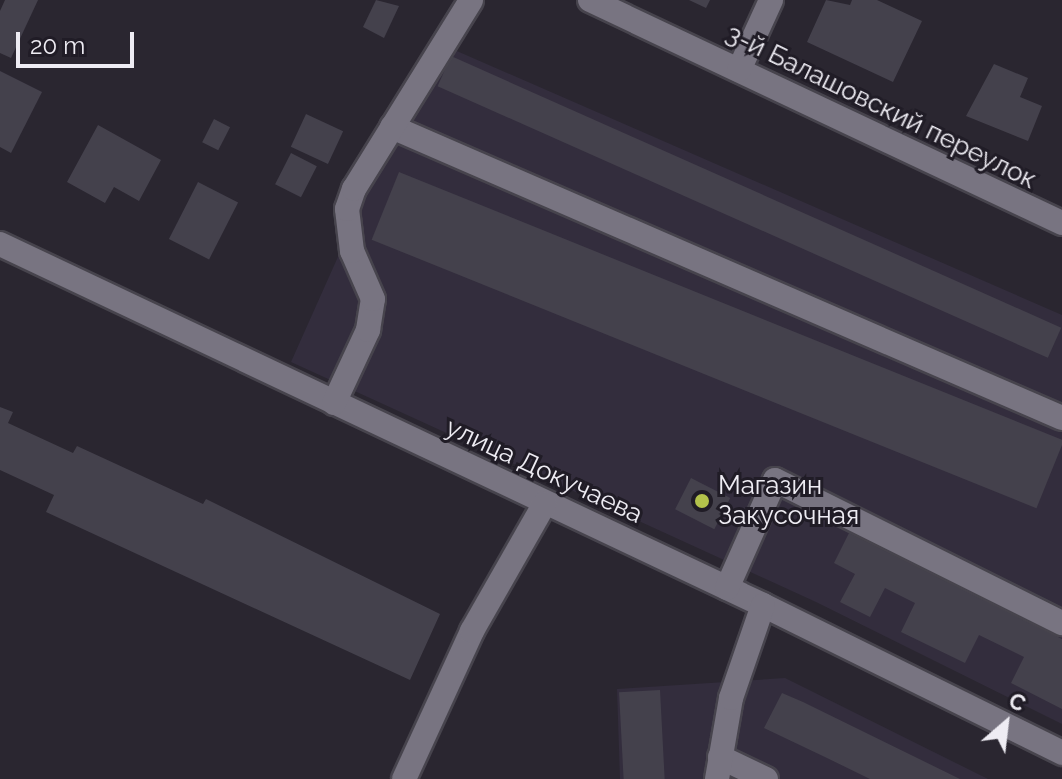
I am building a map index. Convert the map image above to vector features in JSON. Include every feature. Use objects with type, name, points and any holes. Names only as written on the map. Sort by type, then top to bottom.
[{"type":"street","points":[[334,403],[368,330],[373,299],[352,251],[347,209],[392,127],[471,0]]},
{"type":"street","name":"3-й Балашовский переулок","points":[[590,0],[1062,223]]},
{"type":"street","points":[[739,70],[771,0]]},
{"type":"street","points":[[392,127],[1062,418]]},
{"type":"street","name":"улица Докучаева","points":[[0,244],[763,605],[1062,753]]},
{"type":"street","points":[[727,588],[775,480],[1062,623]]},
{"type":"street","points":[[404,779],[474,627],[545,503]]},
{"type":"street","points":[[763,605],[731,698],[718,768],[766,779]]},
{"type":"shaded area","points":[[450,48],[1062,315],[1062,724],[816,602],[291,362],[420,73]]},
{"type":"shaded area","points":[[785,678],[988,779],[620,779],[617,689]]},
{"type":"building","points":[[5,0],[38,0],[11,58],[0,53],[0,11]]},
{"type":"building","points":[[376,0],[399,6],[384,38],[363,27]]},
{"type":"building","points":[[689,0],[710,0],[706,8]]},
{"type":"building","points":[[826,0],[850,5],[852,0],[877,0],[922,21],[893,82],[807,42]]},
{"type":"building","points":[[451,56],[1061,328],[1048,358],[438,86]]},
{"type":"building","points":[[994,64],[1028,78],[1020,97],[1042,106],[1028,141],[966,116]]},
{"type":"building","points":[[0,71],[42,92],[11,153],[0,147]]},
{"type":"building","points":[[306,114],[343,131],[328,164],[291,147]]},
{"type":"building","points":[[214,119],[230,127],[218,150],[202,142]]},
{"type":"building","points":[[98,125],[161,160],[139,201],[114,187],[105,203],[67,182]]},
{"type":"building","points":[[291,153],[317,166],[301,197],[275,184]]},
{"type":"building","points":[[399,172],[1062,440],[1036,508],[372,240]]},
{"type":"building","points":[[198,182],[238,202],[209,259],[169,239]]},
{"type":"building","points":[[0,407],[13,412],[8,423],[73,453],[77,446],[203,504],[206,499],[440,614],[410,680],[46,512],[54,495],[0,470]]},
{"type":"building","points":[[691,478],[730,498],[714,529],[675,509]]},
{"type":"building","points":[[849,533],[1062,639],[1062,709],[1011,683],[1024,657],[979,635],[965,663],[901,632],[915,603],[885,588],[870,617],[840,602],[855,574],[834,563]]},
{"type":"building","points":[[660,690],[665,779],[624,779],[619,692]]},
{"type":"building","points":[[782,693],[960,779],[870,779],[764,728]]},
{"type":"place","name":"Магазин Закусочная","points":[[702,501]]}]
